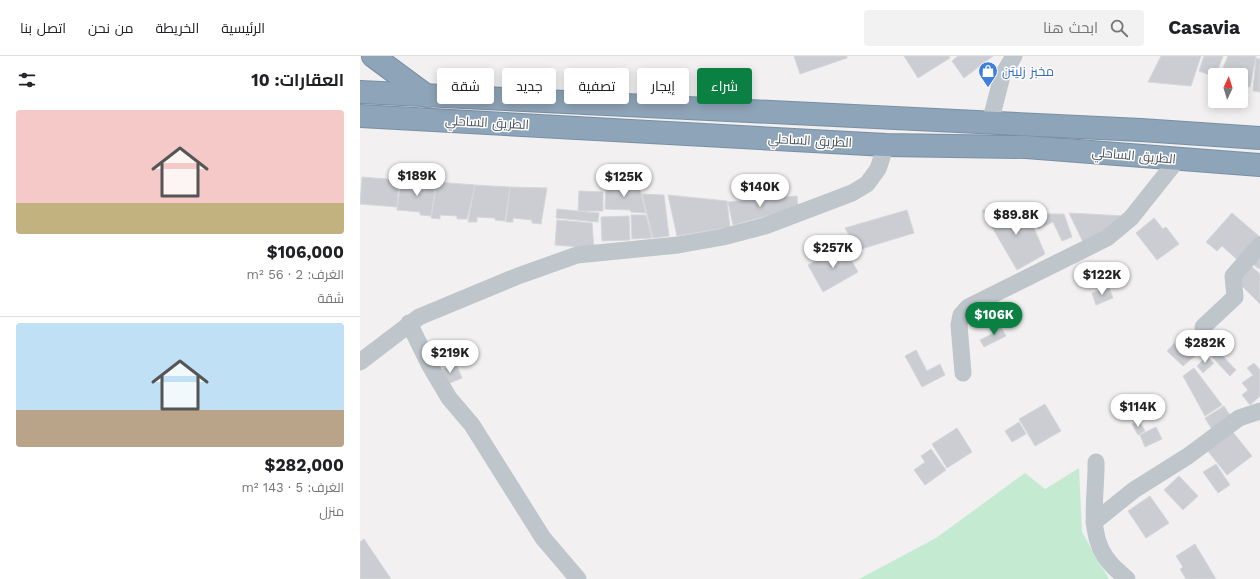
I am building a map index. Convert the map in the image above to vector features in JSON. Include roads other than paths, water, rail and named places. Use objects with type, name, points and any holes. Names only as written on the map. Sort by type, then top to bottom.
[{"type":"highway","points":[[373,56],[427,96]]},
{"type":"highway","name":"الطريق الساحلي","points":[[360,92],[1141,130],[1260,138]]},
{"type":"highway","name":"الطريق الساحلي","points":[[360,116],[886,145],[1026,147],[1260,165]]},
{"type":"highway","points":[[1138,155],[1141,130]]},
{"type":"street","points":[[990,123],[1002,76],[1014,56]]},
{"type":"street","points":[[360,362],[419,316],[576,256],[678,245],[723,237],[765,226],[852,192],[867,184],[878,169],[886,145]]},
{"type":"street","points":[[963,373],[960,325],[961,315],[968,307],[1107,238],[1131,218],[1178,159]]},
{"type":"street","points":[[1203,327],[1235,297],[1233,276],[1260,245]]},
{"type":"street","points":[[409,323],[429,364],[449,398],[472,425],[543,538],[578,579]]},
{"type":"street","points":[[1094,522],[1134,490],[1188,456],[1240,418],[1260,411]]},
{"type":"street","points":[[1096,462],[1095,533],[1102,552],[1111,564],[1127,579]]},
{"type":"place","name":"مخبز زليتن","points":[[988,88]]}]
